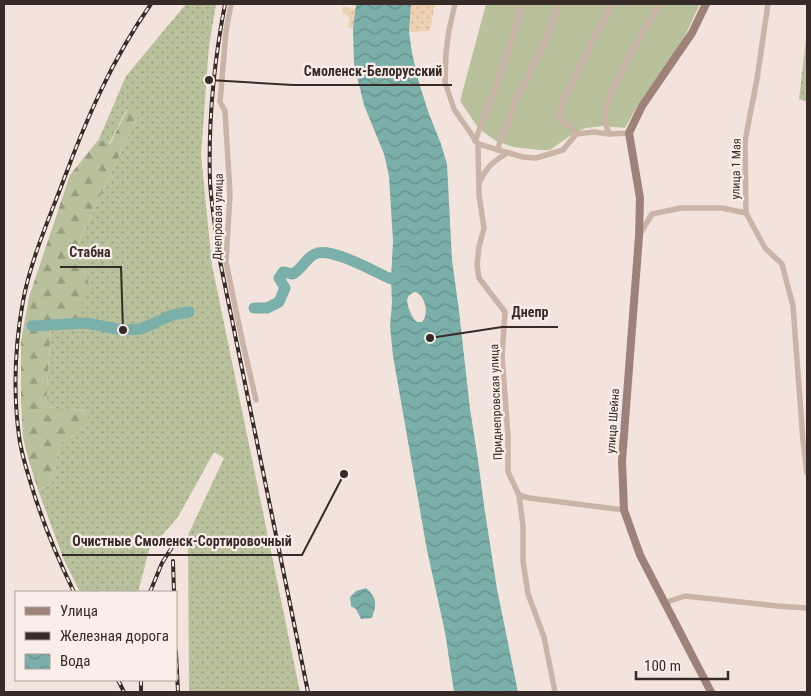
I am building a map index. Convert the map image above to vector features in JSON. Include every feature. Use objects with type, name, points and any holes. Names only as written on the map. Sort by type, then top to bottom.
[{"type":"street","name":"Днепровая улица","points":[[231,4],[226,31],[220,102],[225,111],[229,166],[230,194],[226,262],[256,400]]},
{"type":"street","points":[[455,4],[446,52],[445,82],[454,109],[477,143],[507,153],[536,158],[562,150],[576,134],[594,132],[609,134],[629,133],[642,106],[692,33],[706,4]]},
{"type":"street","points":[[477,143],[523,4]]},
{"type":"street","points":[[497,150],[516,100],[547,38],[559,4]]},
{"type":"street","points":[[576,134],[570,126],[561,122],[559,114],[564,98],[580,64],[613,4]]},
{"type":"street","points":[[609,134],[604,118],[610,96],[647,24],[660,4]]},
{"type":"street","name":"улица 1 Мая","points":[[768,4],[757,79],[745,141],[746,213],[765,248],[782,264],[793,306],[807,473]]},
{"type":"street","name":"улица Шейна","points":[[629,133],[640,198],[639,236],[622,461],[624,510],[640,555],[711,692]]},
{"type":"street","name":"Приднепровская улица","points":[[477,143],[479,195],[484,228],[477,265],[479,278],[505,312],[502,356],[508,436],[508,472],[519,495],[523,561],[528,594],[544,637],[555,692]]},
{"type":"street","points":[[479,183],[486,169],[494,160],[507,153]]},
{"type":"street","points":[[639,236],[652,214],[681,208],[722,208],[746,213]]},
{"type":"street","points":[[519,495],[529,498],[624,510]]},
{"type":"street","points":[[664,603],[685,596],[807,608]]},
{"type":"green space","points":[[186,4],[216,4],[209,46],[201,155],[212,265],[300,692],[189,692],[188,535],[224,458],[214,452],[178,517],[149,550],[138,591],[80,591],[64,560],[38,490],[51,484],[60,444],[88,425],[88,411],[46,407],[51,325],[90,287],[77,246],[140,111],[127,109],[109,144],[99,139],[126,76]]},
{"type":"green space","points":[[486,4],[700,4],[681,44],[639,103],[625,128],[603,126],[586,128],[574,133],[550,150],[540,150],[513,147],[496,141],[479,129],[460,101]]},
{"type":"green space","points":[[807,30],[807,102],[799,99]]},
{"type":"green space","points":[[128,108],[140,111],[77,246],[90,287],[73,325],[51,325],[46,407],[88,411],[88,425],[60,444],[51,484],[38,490],[23,438],[21,402],[21,341],[29,297],[70,175],[99,139],[110,144]]},
{"type":"sand","points":[[411,4],[435,4],[430,31],[409,32]]},
{"type":"sand","points":[[343,6],[356,9],[353,29],[348,27],[350,18],[342,11]]},
{"type":"water","points":[[356,4],[411,4],[409,32],[412,53],[419,83],[447,164],[452,260],[470,409],[497,589],[518,692],[454,692],[445,632],[427,550],[393,356],[390,326],[393,241],[389,176],[384,154],[364,105],[354,64],[353,29]],"holes":[[[416,292],[419,294],[426,310],[422,322],[414,319],[407,302],[409,296]]]},
{"type":"water","points":[[366,588],[374,598],[375,609],[372,618],[361,619],[356,609],[351,606],[350,597],[356,591]]},
{"type":"waterway","points":[[254,308],[267,308],[279,302],[285,288],[279,278],[283,272],[293,274],[309,258],[322,252],[341,257],[391,279],[404,272]]},
{"type":"waterway","points":[[32,326],[86,323],[123,330],[141,329],[172,315],[189,312]]},
{"type":"railway","points":[[74,591],[35,498],[21,448],[17,419],[16,385],[20,318],[26,285],[36,254],[82,133],[113,67],[137,24],[151,4]]},
{"type":"railway","points":[[225,4],[215,70],[211,115],[210,182],[213,212],[220,261],[308,692]]},
{"type":"railway","points":[[150,591],[162,563],[178,538]]},
{"type":"railway","points":[[173,561],[174,591]]},
{"type":"railway","points":[[118,681],[124,692]]},
{"type":"railway","points":[[141,681],[141,692]]},
{"type":"railway","points":[[177,681],[178,692]]},
{"type":"place","name":"Смоленск-Белорусский","points":[[209,80]]},
{"type":"place","name":"Стабна","points":[[123,330]]},
{"type":"place","name":"Днепр","points":[[430,338]]},
{"type":"place","name":"Очистные Смоленск-Сортировочный","points":[[344,474]]}]
